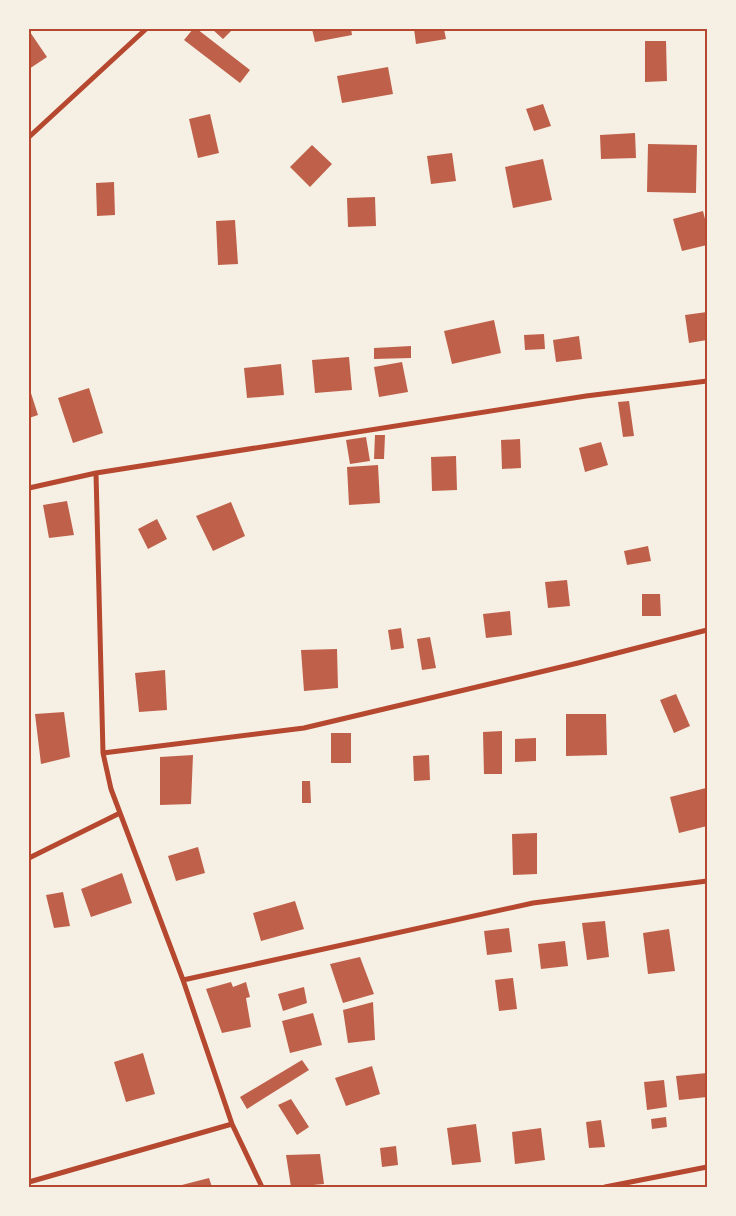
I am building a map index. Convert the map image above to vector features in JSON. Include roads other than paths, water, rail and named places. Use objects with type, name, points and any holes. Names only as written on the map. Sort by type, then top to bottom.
[{"type":"street","points":[[29,137],[146,29]]},
{"type":"street","points":[[29,488],[96,473],[586,396],[707,381]]},
{"type":"street","points":[[96,473],[103,753],[111,789],[183,980],[232,1124],[262,1187]]},
{"type":"street","points":[[103,753],[304,728],[578,663],[707,630]]},
{"type":"street","points":[[29,858],[120,813]]},
{"type":"street","points":[[183,980],[533,903],[707,881]]},
{"type":"street","points":[[29,1182],[232,1124]]},
{"type":"street","points":[[605,1187],[707,1167]]}]
